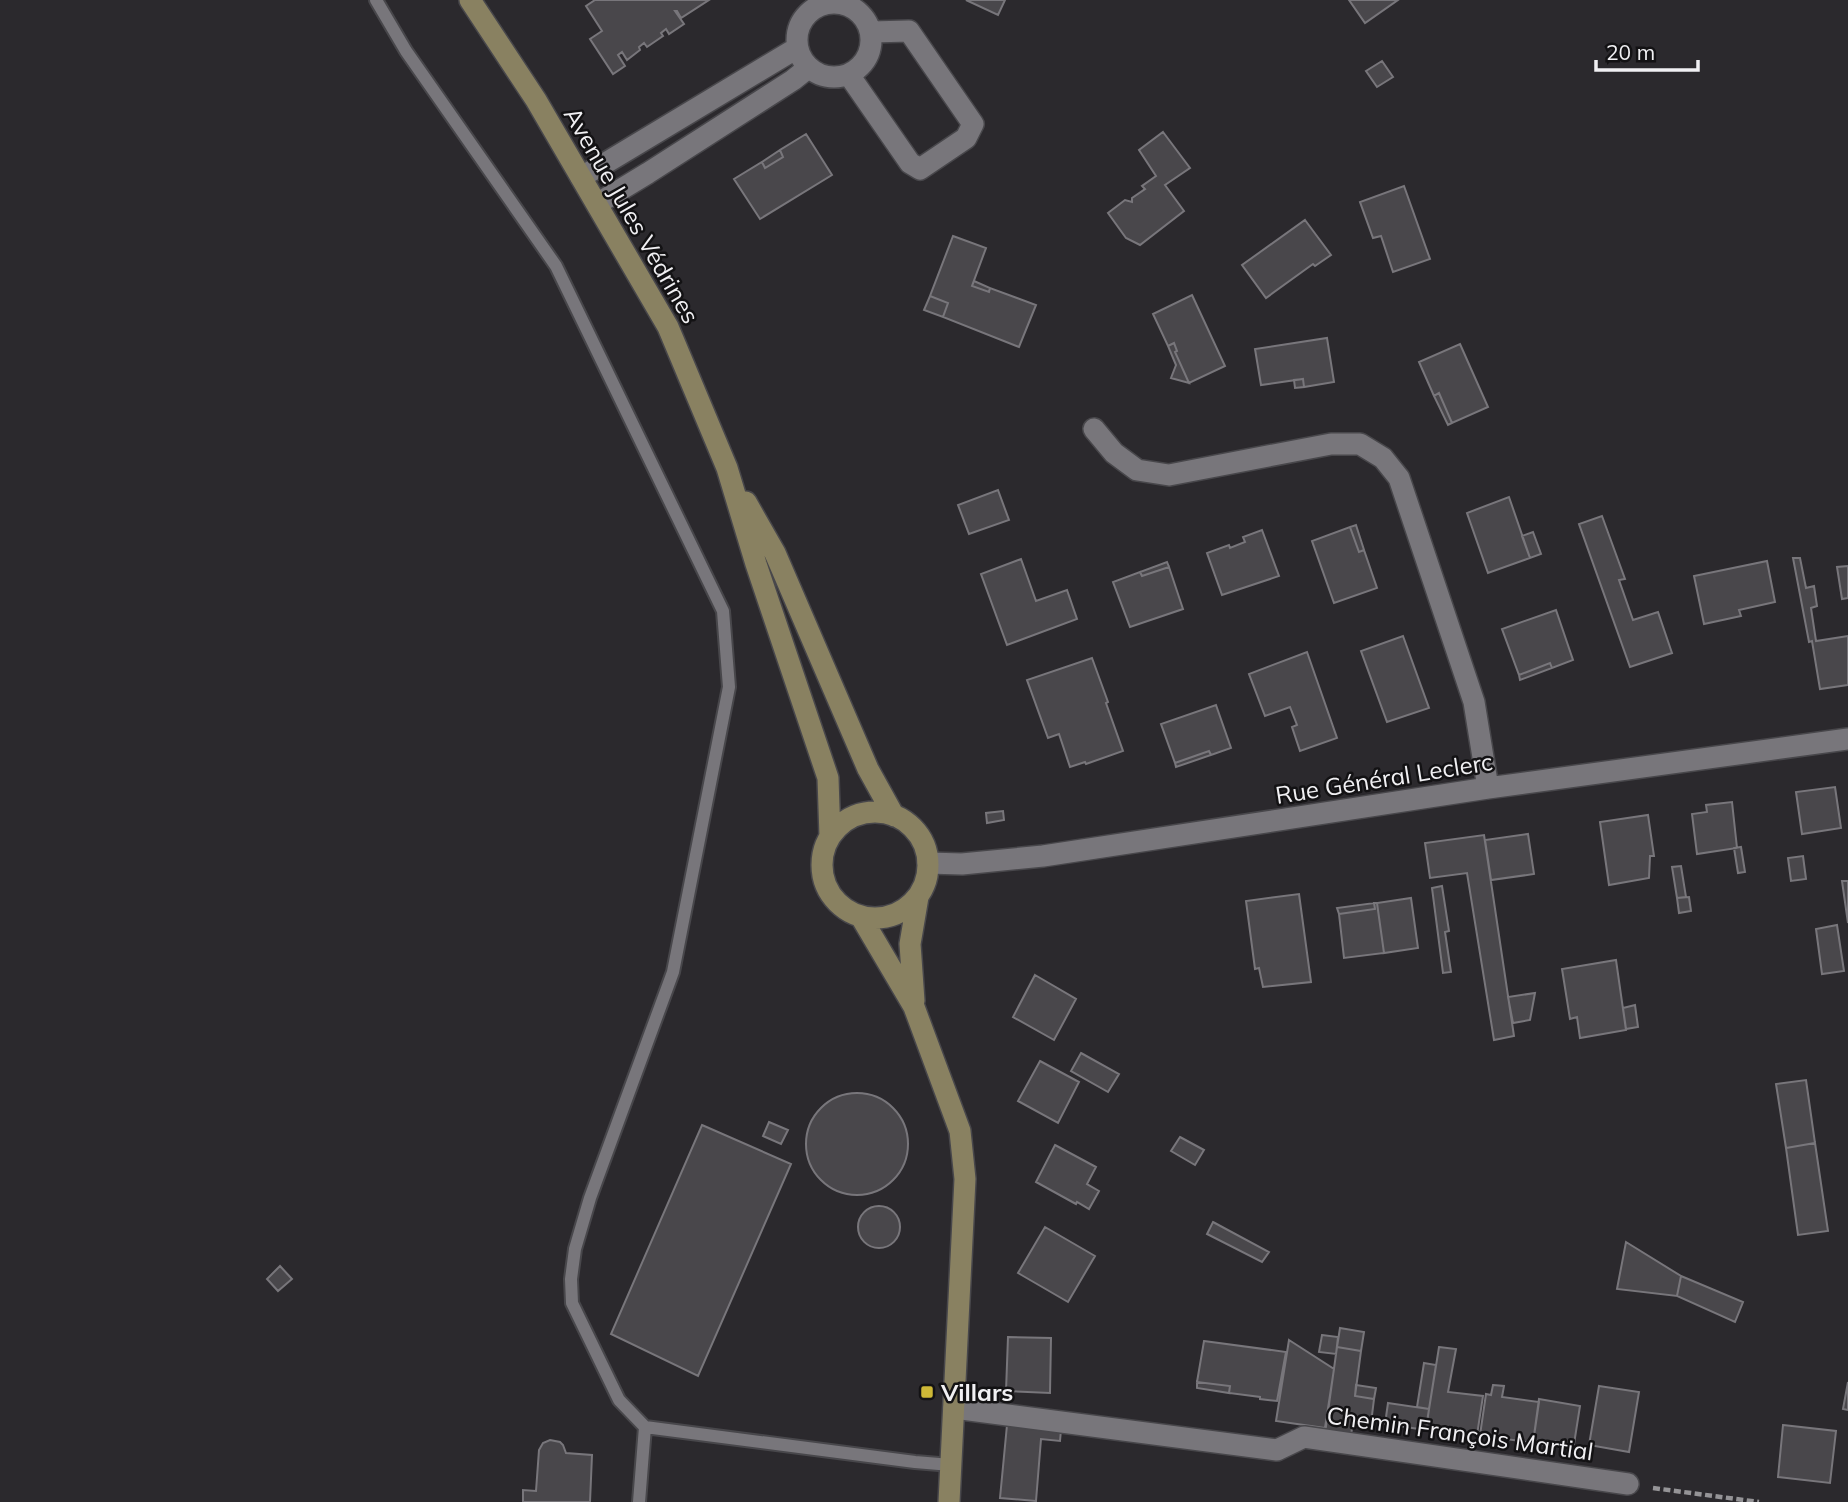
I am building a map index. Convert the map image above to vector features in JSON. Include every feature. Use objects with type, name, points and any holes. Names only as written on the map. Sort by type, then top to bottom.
[{"type":"main road","name":"Avenue Jules Védrines","points":[[470,0],[536,100],[668,327],[727,468],[756,564],[828,778],[830,836]]},
{"type":"main road","name":"Avenue Jules Védrines","points":[[727,468],[775,553],[868,769],[894,816]]},
{"type":"main road","points":[[914,1007],[909,944],[928,863],[925,848],[908,824],[894,816],[877,812],[859,814],[842,823],[830,836],[823,852],[821,869],[825,885],[833,899],[846,910],[861,917],[877,919],[907,908],[918,897]]},
{"type":"main road","points":[[861,917],[914,1007],[960,1131],[965,1179],[949,1502]]},
{"type":"street","points":[[834,1],[847,4],[858,11],[867,20],[871,32],[872,45],[860,68],[837,78],[824,76],[808,68],[797,48],[796,40],[804,18],[812,10],[834,1]]},
{"type":"street","points":[[849,75],[910,163],[920,169],[966,138],[972,124],[909,31],[871,32]]},
{"type":"street","points":[[581,177],[797,48]]},
{"type":"street","points":[[597,204],[782,88],[808,68]]},
{"type":"street","points":[[1094,429],[1114,453],[1138,470],[1168,475],[1331,444],[1360,444],[1383,458],[1399,478],[1474,702],[1488,788]]},
{"type":"street","name":"Rue Général Leclerc","points":[[928,863],[962,864],[1043,856],[1488,788],[1848,739]]},
{"type":"street","name":"Chemin François Martial","points":[[954,1408],[1277,1450],[1304,1437],[1628,1484]]},
{"type":"lane","points":[[376,0],[406,51],[556,266],[723,611],[729,687],[673,972],[590,1198],[575,1250],[571,1279],[572,1303],[619,1400],[645,1427],[951,1465]]},
{"type":"lane","points":[[639,1502],[645,1427]]},
{"type":"path","points":[[1628,1484],[1759,1502]]},
{"type":"building","points":[[595,0],[709,0],[681,18],[675,11],[684,24],[669,34],[666,29],[661,33],[663,36],[647,47],[644,43],[639,47],[640,50],[627,60],[622,52],[618,55],[625,66],[613,74],[590,39],[602,31],[586,6]]},
{"type":"building","points":[[966,0],[1005,0],[998,15]]},
{"type":"building","points":[[1349,0],[1398,0],[1365,23]]},
{"type":"building","points":[[1382,61],[1393,77],[1377,87],[1366,71]]},
{"type":"building","points":[[1163,132],[1190,168],[1165,185],[1184,211],[1140,245],[1126,238],[1108,213],[1125,200],[1132,202],[1132,198],[1145,189],[1142,186],[1156,176],[1139,150]]},
{"type":"building","points":[[806,134],[832,175],[760,219],[734,179],[762,162],[765,168],[783,157],[780,150]]},
{"type":"building","points":[[780,150],[783,157],[765,168],[762,162]]},
{"type":"building","points":[[1404,186],[1430,259],[1393,272],[1381,236],[1373,238],[1360,202]]},
{"type":"building","points":[[1305,220],[1331,255],[1315,266],[1313,264],[1266,298],[1242,265]]},
{"type":"building","points":[[953,236],[986,248],[972,286],[989,292],[990,288],[1036,305],[1019,347],[943,317],[948,303],[930,296]]},
{"type":"building","points":[[974,281],[990,288],[989,292],[972,286]]},
{"type":"building","points":[[1192,295],[1225,366],[1189,383],[1175,352],[1174,343],[1168,346],[1153,314]]},
{"type":"building","points":[[930,296],[948,303],[943,317],[924,310]]},
{"type":"building","points":[[1327,338],[1334,382],[1304,387],[1303,379],[1261,385],[1255,349]]},
{"type":"building","points":[[1174,343],[1175,352],[1189,383],[1171,378],[1176,365],[1168,346]]},
{"type":"building","points":[[1460,344],[1488,407],[1452,423],[1439,393],[1434,396],[1419,362]]},
{"type":"building","points":[[1303,379],[1304,387],[1295,388],[1294,380]]},
{"type":"building","points":[[1439,393],[1452,423],[1448,425],[1434,396]]},
{"type":"building","points":[[998,490],[1009,520],[969,534],[958,505]]},
{"type":"building","points":[[1509,497],[1530,558],[1488,573],[1467,513]]},
{"type":"building","points":[[1602,516],[1625,579],[1619,580],[1633,620],[1658,612],[1672,653],[1630,667],[1579,524]]},
{"type":"building","points":[[1356,525],[1364,550],[1359,552],[1350,527]]},
{"type":"building","points":[[1350,527],[1359,552],[1364,550],[1377,588],[1334,603],[1312,541]]},
{"type":"building","points":[[1262,530],[1279,576],[1222,595],[1207,553],[1245,542],[1243,537]]},
{"type":"building","points":[[1533,532],[1541,554],[1530,558],[1522,536]]},
{"type":"building","points":[[1793,558],[1800,558],[1806,588],[1814,586],[1817,606],[1811,608],[1816,641],[1848,636],[1848,685],[1820,689]]},
{"type":"building","points":[[1021,559],[1036,601],[1067,590],[1077,619],[1007,645],[981,574]]},
{"type":"building","points":[[1767,561],[1775,602],[1739,610],[1741,616],[1704,624],[1694,576]]},
{"type":"building","points":[[1167,562],[1169,567],[1142,576],[1140,572]]},
{"type":"building","points":[[1848,566],[1848,598],[1842,599],[1837,567]]},
{"type":"building","points":[[1169,567],[1183,609],[1130,627],[1113,582],[1140,572],[1142,576]]},
{"type":"building","points":[[1556,610],[1573,660],[1552,668],[1550,663],[1519,675],[1502,629]]},
{"type":"building","points":[[1403,636],[1429,708],[1387,722],[1361,651]]},
{"type":"building","points":[[1307,652],[1337,738],[1300,751],[1292,727],[1297,725],[1290,707],[1265,716],[1249,674]]},
{"type":"building","points":[[1092,658],[1123,751],[1070,767],[1059,734],[1048,738],[1027,680]]},
{"type":"building","points":[[1550,663],[1552,668],[1520,680],[1519,675]]},
{"type":"building","points":[[1216,705],[1231,748],[1211,755],[1209,751],[1175,763],[1161,724]]},
{"type":"building","points":[[1209,751],[1211,755],[1176,767],[1175,763]]},
{"type":"building","points":[[1835,787],[1841,828],[1802,834],[1796,792]]},
{"type":"building","points":[[1732,802],[1737,848],[1697,854],[1692,814],[1707,812],[1706,805]]},
{"type":"building","points":[[1003,811],[1004,820],[987,823],[986,813]]},
{"type":"building","points":[[1648,815],[1654,856],[1650,856],[1649,878],[1609,885],[1600,822]]},
{"type":"building","points":[[1528,834],[1534,874],[1491,880],[1485,840]]},
{"type":"building","points":[[1484,835],[1514,1036],[1494,1040],[1467,873],[1430,878],[1425,843]]},
{"type":"building","points":[[1741,847],[1745,872],[1738,873],[1734,848]]},
{"type":"building","points":[[1803,856],[1806,879],[1791,881],[1788,858]]},
{"type":"building","points":[[1681,866],[1686,897],[1677,898],[1672,867]]},
{"type":"building","points":[[1842,881],[1848,881],[1848,923]]},
{"type":"building","points":[[1442,886],[1449,931],[1445,932],[1451,972],[1443,973],[1432,888]]},
{"type":"building","points":[[1299,894],[1311,982],[1263,987],[1259,968],[1255,969],[1246,901]]},
{"type":"building","points":[[1689,897],[1691,911],[1679,913],[1677,898]]},
{"type":"building","points":[[1411,898],[1418,948],[1384,953],[1377,903]]},
{"type":"building","points":[[1374,903],[1375,909],[1339,914],[1337,908]]},
{"type":"building","points":[[1374,903],[1377,903],[1384,953],[1344,958],[1339,914],[1375,909]]},
{"type":"building","points":[[1837,925],[1844,971],[1822,974],[1816,929]]},
{"type":"building","points":[[1616,960],[1626,1030],[1580,1038],[1577,1017],[1570,1019],[1562,969]]},
{"type":"building","points":[[1035,975],[1076,999],[1054,1040],[1013,1017]]},
{"type":"building","points":[[1535,993],[1530,1020],[1513,1023],[1508,997]]},
{"type":"building","points":[[1635,1005],[1638,1027],[1626,1029],[1623,1008]]},
{"type":"building","points":[[1081,1053],[1119,1074],[1108,1092],[1071,1071]]},
{"type":"building","points":[[1040,1061],[1079,1082],[1058,1123],[1018,1101]]},
{"type":"building","points":[[1806,1080],[1815,1143],[1786,1148],[1776,1084]]},
{"type":"building","points":[[857,1093],[876,1097],[893,1108],[904,1125],[908,1144],[904,1163],[893,1180],[876,1191],[857,1195],[838,1191],[821,1180],[810,1163],[806,1144],[810,1125],[821,1108],[838,1097]]},
{"type":"building","points":[[769,1122],[788,1130],[781,1144],[763,1136]]},
{"type":"building","points":[[702,1125],[791,1164],[698,1376],[611,1334]]},
{"type":"building","points":[[1180,1137],[1204,1150],[1195,1165],[1171,1151]]},
{"type":"building","points":[[1815,1143],[1828,1231],[1798,1235],[1786,1148]]},
{"type":"building","points":[[1055,1145],[1096,1167],[1087,1184],[1099,1191],[1089,1209],[1036,1182]]},
{"type":"building","points":[[879,1206],[894,1212],[900,1227],[894,1242],[879,1248],[864,1242],[858,1227],[864,1212]]},
{"type":"building","points":[[1213,1222],[1269,1252],[1262,1262],[1207,1234]]},
{"type":"building","points":[[1045,1227],[1095,1256],[1068,1302],[1018,1273]]},
{"type":"building","points":[[1626,1242],[1681,1276],[1677,1296],[1617,1289]]},
{"type":"building","points":[[280,1266],[292,1279],[278,1291],[267,1279]]},
{"type":"building","points":[[1681,1276],[1743,1302],[1735,1322],[1677,1296]]},
{"type":"building","points":[[1340,1328],[1364,1332],[1361,1351],[1337,1347]]},
{"type":"building","points":[[1322,1335],[1338,1337],[1336,1354],[1319,1352]]},
{"type":"building","points":[[1008,1337],[1051,1338],[1050,1393],[1006,1391]]},
{"type":"building","points":[[1289,1340],[1334,1369],[1325,1428],[1276,1421]]},
{"type":"building","points":[[1204,1341],[1286,1352],[1277,1401],[1229,1393],[1230,1386],[1197,1382]]},
{"type":"building","points":[[1337,1347],[1361,1351],[1355,1396],[1374,1399],[1371,1423],[1353,1420],[1351,1436],[1325,1433]]},
{"type":"building","points":[[1439,1347],[1456,1349],[1448,1392],[1483,1396],[1477,1435],[1426,1428]]},
{"type":"building","points":[[1424,1363],[1436,1365],[1429,1409],[1417,1407]]},
{"type":"building","points":[[1197,1382],[1230,1386],[1229,1393],[1197,1388]]},
{"type":"building","points":[[1848,1382],[1848,1410],[1843,1409]]},
{"type":"building","points":[[1356,1385],[1376,1388],[1374,1399],[1355,1396]]},
{"type":"building","points":[[1493,1385],[1504,1386],[1502,1397],[1539,1402],[1533,1443],[1480,1435],[1486,1394],[1491,1395]]},
{"type":"building","points":[[1599,1386],[1639,1392],[1629,1452],[1589,1445]]},
{"type":"building","points":[[1539,1399],[1580,1406],[1574,1444],[1553,1441],[1552,1446],[1533,1443]]},
{"type":"building","points":[[1388,1403],[1429,1409],[1426,1430],[1385,1424]]},
{"type":"building","points":[[1007,1425],[1061,1430],[1060,1441],[1041,1439],[1036,1501],[1000,1498]]},
{"type":"building","points":[[1783,1425],[1836,1431],[1830,1483],[1778,1477]]},
{"type":"building","points":[[550,1440],[560,1442],[566,1453],[592,1455],[590,1502],[523,1502],[523,1490],[536,1491],[539,1450],[543,1443]]},
{"type":"place","name":"Villars","points":[[927,1392]]}]
